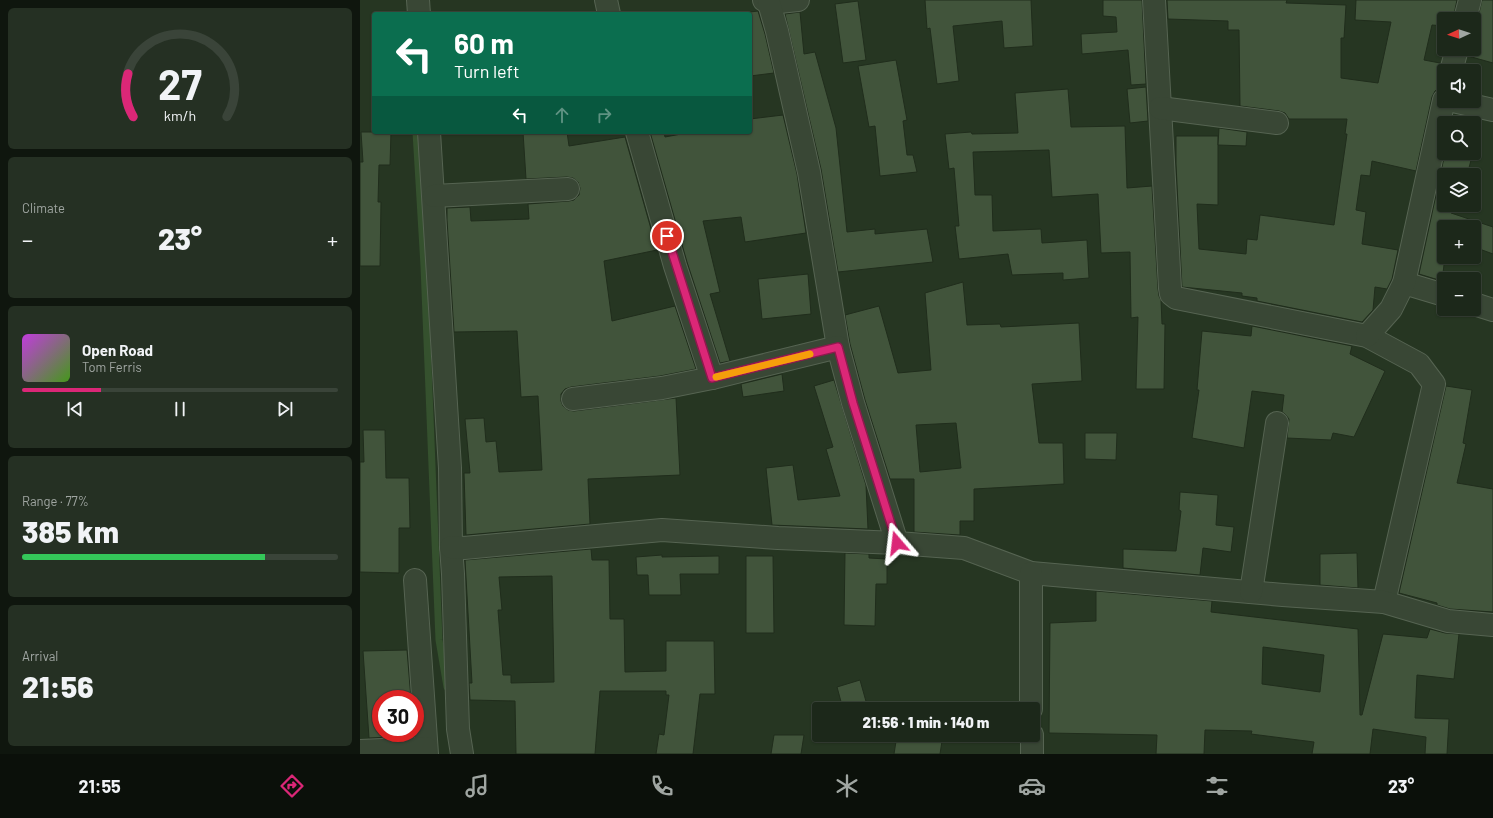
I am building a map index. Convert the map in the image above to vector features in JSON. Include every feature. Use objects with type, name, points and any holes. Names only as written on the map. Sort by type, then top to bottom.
[{"type":"street","points":[[418,0],[419,12]]},
{"type":"street","points":[[606,0],[609,12]]},
{"type":"street","points":[[798,0],[767,1],[777,31],[809,172],[838,347],[853,403],[897,543]]},
{"type":"street","points":[[1154,0],[1171,294],[1176,298],[1367,336],[1419,364],[1434,384],[1384,602]]},
{"type":"street","points":[[1467,12],[1470,0]]},
{"type":"street","points":[[1481,107],[1493,110]]},
{"type":"street","points":[[1160,108],[1277,123]]},
{"type":"street","points":[[1367,336],[1392,309],[1404,283],[1442,108]]},
{"type":"street","points":[[429,134],[450,468],[451,547],[458,728],[462,754]]},
{"type":"street","points":[[638,134],[675,266],[712,378]]},
{"type":"street","points":[[434,196],[568,189]]},
{"type":"street","points":[[1404,283],[1437,293]]},
{"type":"street","points":[[1481,306],[1493,310]]},
{"type":"street","points":[[573,400],[662,388],[712,378],[838,347]]},
{"type":"street","points":[[1251,592],[1277,423]]},
{"type":"street","points":[[451,547],[464,548],[662,530],[964,548],[1031,573],[1384,602],[1448,621],[1493,625]]},
{"type":"street","points":[[1031,573],[1032,702]]},
{"type":"street","points":[[360,751],[426,751],[415,580]]},
{"type":"street","points":[[1032,742],[1032,754]]},
{"type":"building","points":[[925,0],[1031,0],[1033,46],[1004,48],[1002,21],[953,26],[959,81],[937,84],[930,28],[927,29]]},
{"type":"building","points":[[1103,0],[1142,0],[1146,84],[1131,85],[1128,50],[1082,54],[1081,34],[1117,32],[1116,17],[1103,16]]},
{"type":"building","points":[[1167,0],[1287,0],[1286,3],[1346,5],[1344,38],[1341,38],[1341,78],[1378,83],[1391,22],[1355,20],[1356,0],[1457,0],[1454,12],[1437,12],[1437,25],[1432,25],[1424,60],[1440,64],[1437,64],[1437,90],[1432,97],[1416,171],[1372,161],[1370,176],[1361,175],[1356,210],[1366,212],[1362,244],[1398,250],[1392,279],[1387,289],[1375,287],[1373,310],[1362,322],[1257,301],[1257,298],[1242,296],[1242,293],[1182,287],[1176,136],[1218,136],[1218,205],[1197,204],[1199,249],[1246,254],[1247,239],[1257,240],[1260,215],[1334,225],[1347,134],[1345,134],[1347,119],[1289,119],[1285,113],[1279,111],[1240,106],[1239,30],[1228,30],[1228,21],[1168,19]]},
{"type":"building","points":[[1482,0],[1493,0],[1493,63],[1468,56],[1481,56],[1481,12],[1479,12]]},
{"type":"building","points":[[858,1],[866,60],[843,63],[835,4]]},
{"type":"building","points":[[758,11],[774,73],[752,76],[752,12],[750,12]]},
{"type":"building","points":[[800,12],[804,54],[815,52],[836,128],[847,232],[875,229],[875,234],[927,229],[933,262],[838,272],[821,169],[785,14]]},
{"type":"building","points":[[896,60],[907,120],[903,121],[907,155],[913,155],[917,172],[880,176],[875,126],[869,127],[858,66]]},
{"type":"building","points":[[1146,87],[1148,121],[1130,123],[1127,89]]},
{"type":"building","points":[[1068,89],[1071,127],[1125,126],[1127,188],[1152,186],[1158,289],[1161,300],[1162,324],[1165,324],[1164,389],[1136,389],[1138,317],[1131,318],[1130,252],[1101,253],[1098,194],[1052,197],[1049,150],[973,152],[975,195],[992,195],[993,231],[1041,229],[1042,243],[1087,240],[1089,278],[1063,280],[1063,273],[1012,275],[1008,254],[959,259],[955,226],[959,226],[954,168],[949,169],[945,134],[971,132],[972,134],[1018,133],[1015,93]]},
{"type":"building","points":[[783,115],[797,174],[806,233],[745,242],[741,217],[703,221],[720,292],[710,294],[730,361],[720,363],[687,262],[651,134],[664,134],[665,137],[681,134],[752,134],[752,119]]},
{"type":"building","points":[[1219,128],[1247,132],[1246,146],[1218,145]]},
{"type":"building","points":[[361,132],[372,132],[372,134],[391,134],[390,165],[379,165],[378,202],[381,202],[380,266],[360,266],[360,162],[363,162]]},
{"type":"building","points":[[523,134],[567,134],[569,146],[625,137],[657,250],[604,261],[612,321],[675,306],[696,369],[660,376],[571,387],[565,389],[561,394],[561,401],[563,406],[568,410],[574,411],[676,398],[680,475],[588,479],[590,524],[466,535],[464,473],[470,473],[465,419],[484,418],[486,442],[496,441],[499,472],[542,470],[538,396],[521,397],[517,331],[454,332],[447,208],[470,207],[471,221],[529,219],[528,204],[569,201],[574,200],[579,195],[580,188],[578,182],[573,178],[526,179]]},
{"type":"building","points":[[1443,160],[1471,160],[1469,168],[1442,168]]},
{"type":"building","points":[[1437,190],[1437,212],[1451,212],[1472,220],[1437,220],[1437,264],[1444,264],[1443,272],[1437,272],[1437,279],[1419,274]]},
{"type":"building","points":[[1481,223],[1493,227],[1493,254],[1481,250]]},
{"type":"building","points":[[808,274],[811,314],[762,319],[758,279]]},
{"type":"building","points":[[963,282],[967,325],[1000,324],[1001,327],[1079,323],[1082,381],[1032,384],[1039,443],[1063,443],[1064,484],[974,489],[974,521],[960,521],[960,535],[914,532],[914,479],[890,479],[865,400],[850,344],[845,315],[879,306],[898,373],[931,370],[925,293]],"holes":[[[956,423],[961,468],[920,472],[916,425]]]},
{"type":"building","points":[[1252,326],[1352,346],[1350,354],[1385,371],[1354,437],[1333,433],[1331,440],[1287,438],[1289,419],[1282,412],[1284,395],[1252,391],[1244,448],[1192,438],[1199,390],[1197,390],[1202,331],[1251,336]]},
{"type":"building","points":[[782,374],[784,391],[743,397],[741,384]]},
{"type":"building","points":[[834,380],[866,485],[868,529],[772,525],[766,468],[793,465],[798,500],[840,496],[826,449],[833,447],[814,386]]},
{"type":"building","points":[[1446,386],[1472,390],[1463,443],[1466,444],[1457,483],[1493,489],[1493,612],[1450,609],[1437,605],[1437,603],[1399,593]]},
{"type":"building","points":[[363,430],[385,430],[386,478],[409,478],[410,528],[399,528],[399,573],[360,572],[360,462],[364,462]]},
{"type":"building","points":[[1085,433],[1117,433],[1116,460],[1085,459]]},
{"type":"building","points":[[1180,492],[1218,495],[1216,525],[1234,527],[1231,552],[1203,548],[1200,575],[1123,568],[1123,549],[1176,551],[1181,511],[1179,510]]},
{"type":"building","points":[[591,549],[592,560],[609,560],[610,619],[624,619],[625,672],[666,671],[666,641],[714,641],[715,694],[700,694],[693,754],[656,754],[659,734],[664,735],[669,695],[666,695],[666,691],[600,691],[595,754],[516,754],[515,701],[470,700],[469,683],[472,683],[465,560]],"holes":[[[552,576],[554,682],[511,683],[511,675],[503,675],[498,610],[502,610],[499,577]]]},
{"type":"building","points":[[845,553],[869,554],[869,558],[887,559],[887,584],[876,584],[875,626],[844,625]]},
{"type":"building","points":[[1357,553],[1358,588],[1320,585],[1320,554]]},
{"type":"building","points":[[662,555],[662,557],[719,556],[719,574],[680,574],[681,595],[649,595],[648,575],[637,575],[636,557]]},
{"type":"building","points":[[746,556],[773,556],[774,633],[746,633]]},
{"type":"building","points":[[1096,591],[1212,601],[1211,612],[1358,629],[1360,715],[1362,715],[1383,634],[1427,638],[1430,629],[1445,633],[1459,634],[1454,679],[1417,675],[1415,718],[1449,719],[1447,754],[1425,754],[1426,737],[1373,729],[1370,754],[1312,754],[1314,742],[1251,734],[1252,731],[1205,730],[1204,754],[1156,754],[1157,735],[1049,733],[1050,623],[1096,621]],"holes":[[[1263,647],[1324,655],[1320,692],[1262,684]]]},
{"type":"building","points":[[407,650],[410,690],[372,690],[372,738],[369,738],[363,651]]},
{"type":"building","points":[[860,680],[866,702],[841,702],[837,687]]},
{"type":"building","points":[[774,735],[804,735],[801,754],[771,754]]},
{"type":"building","points":[[896,742],[942,742],[940,754],[894,754]]},
{"type":"waterway","points":[[416,134],[424,266],[439,640],[447,687]]},
{"type":"slow traffic","points":[[716,377],[810,354]]},
{"type":"route","points":[[667,236],[675,266],[712,378],[838,347],[853,403],[897,543]]}]
